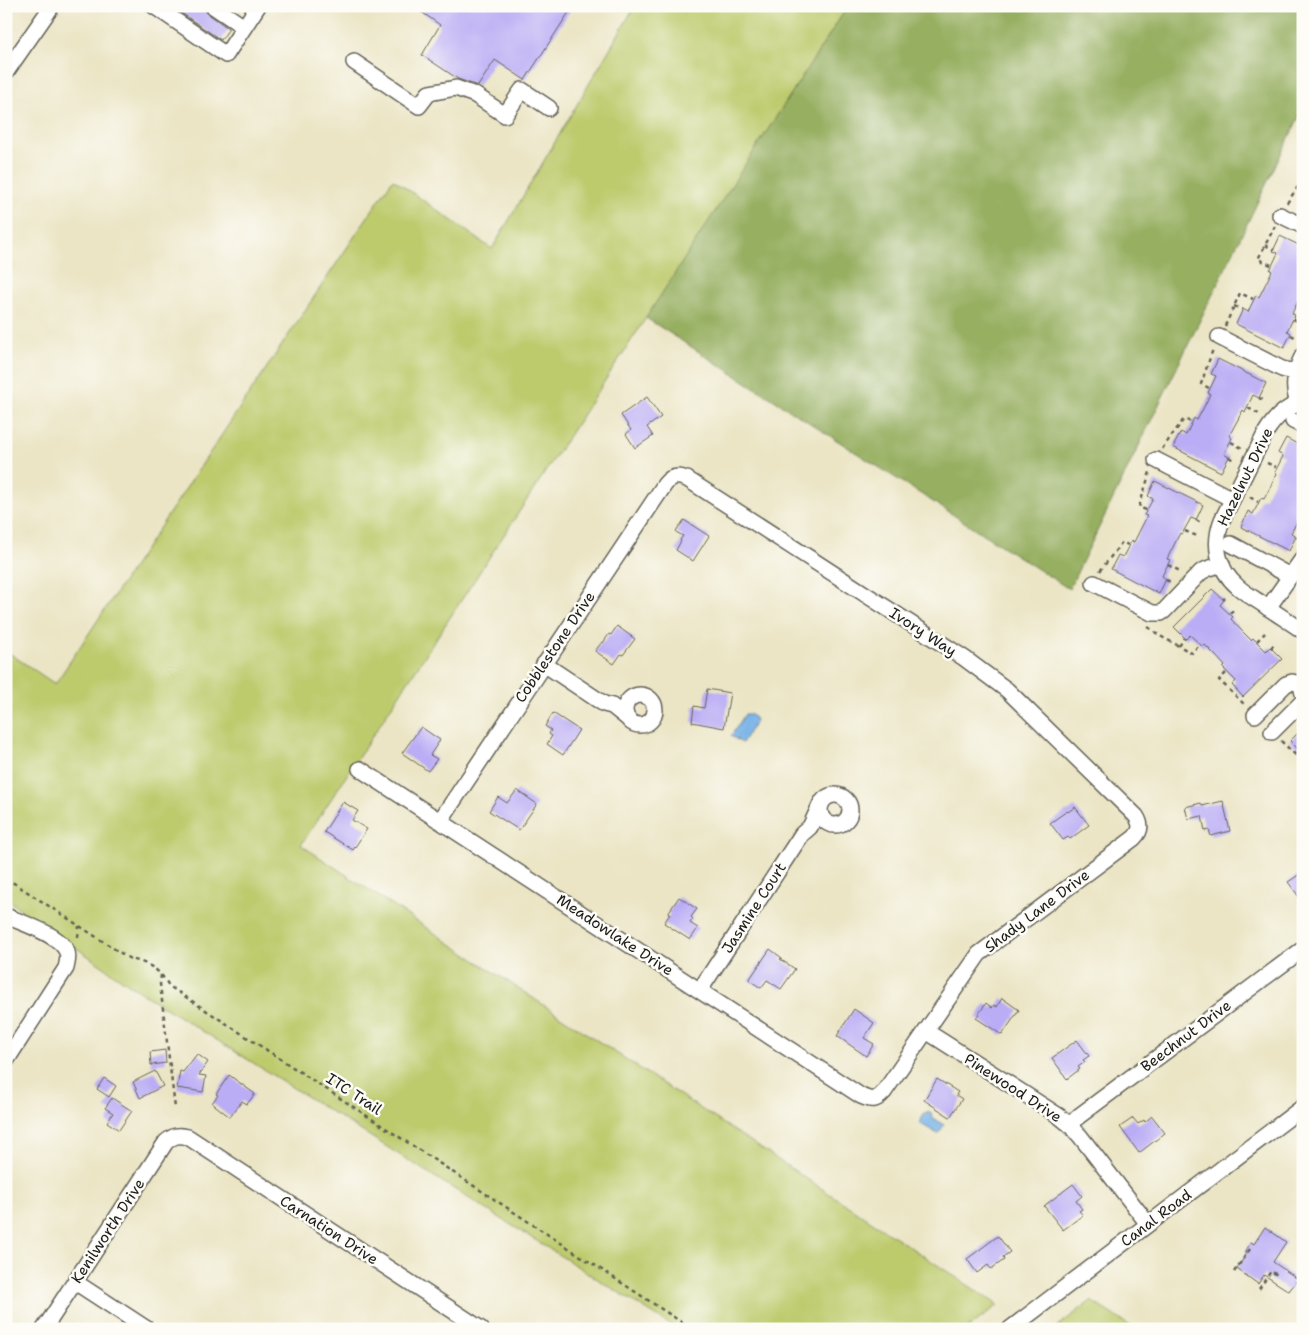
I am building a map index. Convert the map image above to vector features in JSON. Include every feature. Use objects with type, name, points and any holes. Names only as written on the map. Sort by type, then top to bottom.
[{"type":"street","points":[[6,72],[52,6]]},
{"type":"street","points":[[154,6],[226,55],[258,6]]},
{"type":"street","points":[[213,6],[244,27]]},
{"type":"street","points":[[354,62],[419,106],[428,93],[456,88],[475,95],[505,115],[522,90],[549,108]]},
{"type":"street","points":[[1280,215],[1303,226]]},
{"type":"street","points":[[1219,338],[1282,369],[1296,373]]},
{"type":"street","points":[[1300,402],[1295,396],[1294,389],[1296,373],[1303,355]]},
{"type":"street","name":"Hazelnut Drive","points":[[1222,564],[1217,550],[1218,531],[1232,499],[1269,427],[1286,409],[1300,402]]},
{"type":"street","points":[[1156,460],[1232,499]]},
{"type":"street","name":"Ivory Way","points":[[673,477],[678,476],[687,479],[986,674],[1007,690],[1136,816],[1141,828]]},
{"type":"street","name":"Cobblestone Drive","points":[[440,821],[665,484],[673,477]]},
{"type":"street","points":[[1231,544],[1290,576]]},
{"type":"street","points":[[1268,608],[1303,558]]},
{"type":"street","points":[[1095,580],[1152,613],[1160,613],[1202,572],[1222,564],[1225,572],[1239,588],[1303,631]]},
{"type":"street","points":[[544,664],[604,704],[612,706],[635,725],[644,725],[652,719],[655,710],[652,701],[644,695],[639,695],[612,706]]},
{"type":"street","points":[[1250,710],[1286,684],[1292,682],[1302,687]]},
{"type":"street","points":[[627,718],[625,708],[630,699]]},
{"type":"street","points":[[1274,734],[1303,701]]},
{"type":"street","name":"Meadowlake Drive","points":[[360,769],[861,1096],[872,1100]]},
{"type":"street","points":[[810,827],[839,825],[847,820],[850,811],[844,798],[834,795],[829,796],[822,803],[820,813],[829,825]]},
{"type":"street","name":"Jasmine Court","points":[[700,990],[802,834],[810,827],[822,803]]},
{"type":"street","name":"Shady Lane Drive","points":[[872,1100],[878,1098],[884,1092],[979,954],[1134,838],[1141,828]]},
{"type":"street","points":[[6,916],[41,931],[58,941],[68,953],[66,968],[6,1061]]},
{"type":"street","name":"Beechnut Drive","points":[[1070,1125],[1079,1116],[1303,949]]},
{"type":"street","name":"Pinewood Drive","points":[[926,1031],[1070,1125],[1148,1224]]},
{"type":"street","name":"Canal Road","points":[[1010,1329],[1303,1107]]},
{"type":"street","name":"Carnation Drive","points":[[175,1136],[182,1135],[188,1138],[481,1329]]},
{"type":"street","name":"Kenilworth Drive","points":[[44,1329],[166,1142],[175,1136]]},
{"type":"street","points":[[75,1282],[147,1329]]},
{"type":"path","points":[[1271,266],[1258,259],[1280,215],[1301,185],[1303,179]]},
{"type":"path","points":[[1265,245],[1274,250]]},
{"type":"path","points":[[1209,388],[1201,384],[1219,338],[1240,293],[1254,300]]},
{"type":"path","points":[[1234,306],[1243,310]]},
{"type":"path","points":[[1292,319],[1303,324]]},
{"type":"path","points":[[1290,334],[1297,338]]},
{"type":"path","points":[[1206,370],[1211,373]]},
{"type":"path","points":[[1259,398],[1266,401]]},
{"type":"path","points":[[1248,408],[1259,414]]},
{"type":"path","points":[[1146,511],[1139,506],[1164,444],[1184,419],[1192,422]]},
{"type":"path","points":[[1175,430],[1180,433]]},
{"type":"path","points":[[1230,442],[1242,448]]},
{"type":"path","points":[[1229,457],[1235,461]]},
{"type":"path","points":[[1265,462],[1277,468]]},
{"type":"path","points":[[1144,492],[1148,495]]},
{"type":"path","points":[[1248,496],[1259,502]]},
{"type":"path","points":[[1196,520],[1203,524]]},
{"type":"path","points":[[1298,522],[1303,524]]},
{"type":"path","points":[[1185,530],[1197,536]]},
{"type":"path","points":[[1296,537],[1303,540]]},
{"type":"path","points":[[1095,580],[1102,566],[1122,542],[1129,545]]},
{"type":"path","points":[[1113,553],[1118,556]]},
{"type":"path","points":[[1167,564],[1180,571]]},
{"type":"path","points":[[1166,580],[1173,583]]},
{"type":"path","points":[[1230,614],[1236,608]]},
{"type":"path","points":[[1147,626],[1162,637],[1192,653],[1199,645]]},
{"type":"path","points":[[1257,641],[1265,633]]},
{"type":"path","points":[[1179,646],[1185,638]]},
{"type":"path","points":[[1271,648],[1275,643]]},
{"type":"path","points":[[1226,672],[1219,680],[1250,710]]},
{"type":"path","points":[[1229,689],[1232,686]]},
{"type":"path","points":[[1274,734],[1303,762]]},
{"type":"path","points":[[1296,756],[1300,752]]},
{"type":"path","name":"ITC Trail","points":[[6,878],[130,959],[143,962],[162,973],[169,986],[692,1329]]},
{"type":"path","points":[[78,937],[79,926]]},
{"type":"path","points":[[162,973],[160,984],[175,1108]]},
{"type":"path","points":[[1234,1272],[1250,1248]]},
{"type":"path","points":[[1259,1289],[1271,1271],[1279,1276]]},
{"type":"green space","points":[[635,6],[848,6],[301,845],[998,1305],[967,1329],[677,1329],[137,990],[6,899],[6,651],[55,684],[393,179],[492,249]]},
{"type":"green space","points":[[848,6],[1303,6],[1303,109],[1069,589],[646,318]]},
{"type":"green space","points":[[1091,1301],[1135,1329],[1054,1329]]},
{"type":"water","points":[[745,714],[749,714],[756,721],[742,743],[731,736]]},
{"type":"water","points":[[928,1112],[933,1115],[932,1118],[944,1125],[938,1134],[919,1123],[925,1113],[927,1114]]},
{"type":"building","points":[[171,6],[204,6],[207,13],[228,28],[228,30],[221,40]]},
{"type":"building","points":[[413,6],[573,6],[525,80],[495,60],[478,86],[458,79],[422,55],[440,25]]},
{"type":"building","points":[[1280,236],[1303,247],[1303,292],[1292,313],[1295,315],[1287,331],[1291,333],[1284,348],[1236,324],[1243,309],[1248,312],[1256,295],[1259,297],[1272,271],[1270,270],[1278,253],[1273,251]]},
{"type":"building","points":[[1218,359],[1266,383],[1259,398],[1253,395],[1245,412],[1243,410],[1229,436],[1232,438],[1224,454],[1229,457],[1221,472],[1173,447],[1181,432],[1186,435],[1194,418],[1197,420],[1204,407],[1216,376],[1211,374]]},
{"type":"building","points":[[647,397],[661,417],[647,427],[653,436],[635,448],[626,434],[631,430],[621,415]]},
{"type":"building","points":[[1286,438],[1303,447],[1303,511],[1291,533],[1296,536],[1289,551],[1241,527],[1248,511],[1253,514],[1261,498],[1264,499],[1271,486],[1283,456],[1278,453]]},
{"type":"building","points":[[1155,481],[1203,505],[1196,520],[1191,518],[1182,534],[1180,533],[1167,559],[1170,560],[1162,576],[1166,579],[1159,594],[1111,569],[1118,555],[1123,557],[1131,541],[1134,542],[1147,516],[1144,515],[1153,499],[1148,496]]},
{"type":"building","points":[[684,520],[709,536],[693,561],[676,550],[683,536],[676,532]]},
{"type":"building","points":[[1212,589],[1224,600],[1220,605],[1233,617],[1231,619],[1251,640],[1253,638],[1266,651],[1270,647],[1282,659],[1243,697],[1232,685],[1236,681],[1223,668],[1225,666],[1215,655],[1205,645],[1203,647],[1190,635],[1186,639],[1174,627]]},
{"type":"building","points":[[617,626],[635,639],[614,664],[595,651]]},
{"type":"building","points":[[707,689],[730,693],[724,728],[692,722],[694,706],[704,708]]},
{"type":"building","points":[[553,713],[579,730],[563,755],[547,744],[552,736],[549,734],[551,730],[545,726]]},
{"type":"building","points":[[421,727],[440,740],[430,755],[437,759],[428,771],[402,753]]},
{"type":"building","points":[[1303,728],[1303,754],[1290,741]]},
{"type":"building","points":[[517,790],[537,804],[519,830],[489,811],[498,797],[507,803]]},
{"type":"building","points":[[1223,801],[1230,831],[1211,836],[1209,830],[1205,831],[1202,816],[1188,819],[1185,807],[1201,803],[1202,806]]},
{"type":"building","points":[[343,802],[358,811],[352,820],[367,829],[353,850],[324,832]]},
{"type":"building","points":[[1075,807],[1089,825],[1070,839],[1068,837],[1063,840],[1050,823]]},
{"type":"building","points":[[1303,872],[1303,902],[1288,882]]},
{"type":"building","points":[[679,897],[697,909],[691,917],[693,919],[690,923],[698,928],[690,940],[664,923],[670,914],[668,913]]},
{"type":"building","points":[[770,949],[782,958],[780,959],[795,969],[781,989],[767,980],[761,988],[749,980]]},
{"type":"building","points":[[1002,998],[1019,1010],[1002,1035],[976,1018],[986,1003],[992,1008],[994,1005],[997,1007]]},
{"type":"building","points":[[854,1009],[874,1023],[864,1038],[874,1044],[866,1056],[837,1036]]},
{"type":"building","points":[[1077,1040],[1089,1056],[1078,1067],[1080,1069],[1067,1079],[1052,1058]]},
{"type":"building","points":[[165,1050],[166,1063],[151,1065],[150,1052]]},
{"type":"building","points":[[197,1054],[208,1062],[199,1075],[206,1076],[203,1092],[177,1088],[180,1071],[183,1072]]},
{"type":"building","points":[[155,1071],[163,1086],[140,1098],[133,1082]]},
{"type":"building","points":[[229,1075],[255,1094],[247,1104],[242,1101],[230,1117],[212,1103]]},
{"type":"building","points":[[104,1078],[116,1086],[109,1097],[97,1089]]},
{"type":"building","points":[[937,1079],[958,1092],[956,1095],[962,1099],[950,1117],[924,1100]]},
{"type":"building","points":[[112,1098],[132,1111],[119,1130],[107,1122],[113,1113],[105,1108]]},
{"type":"building","points":[[1152,1116],[1165,1133],[1139,1153],[1120,1127],[1133,1118],[1138,1124],[1144,1120],[1145,1122]]},
{"type":"building","points":[[1073,1184],[1082,1196],[1076,1201],[1082,1209],[1079,1211],[1083,1215],[1063,1230],[1044,1206]]},
{"type":"building","points":[[1265,1227],[1286,1242],[1273,1262],[1298,1279],[1289,1291],[1264,1275],[1258,1284],[1237,1269],[1247,1253],[1245,1252],[1251,1242],[1254,1244]]},
{"type":"building","points":[[998,1236],[1010,1252],[1003,1257],[1004,1260],[991,1269],[988,1265],[977,1273],[967,1259]]}]
